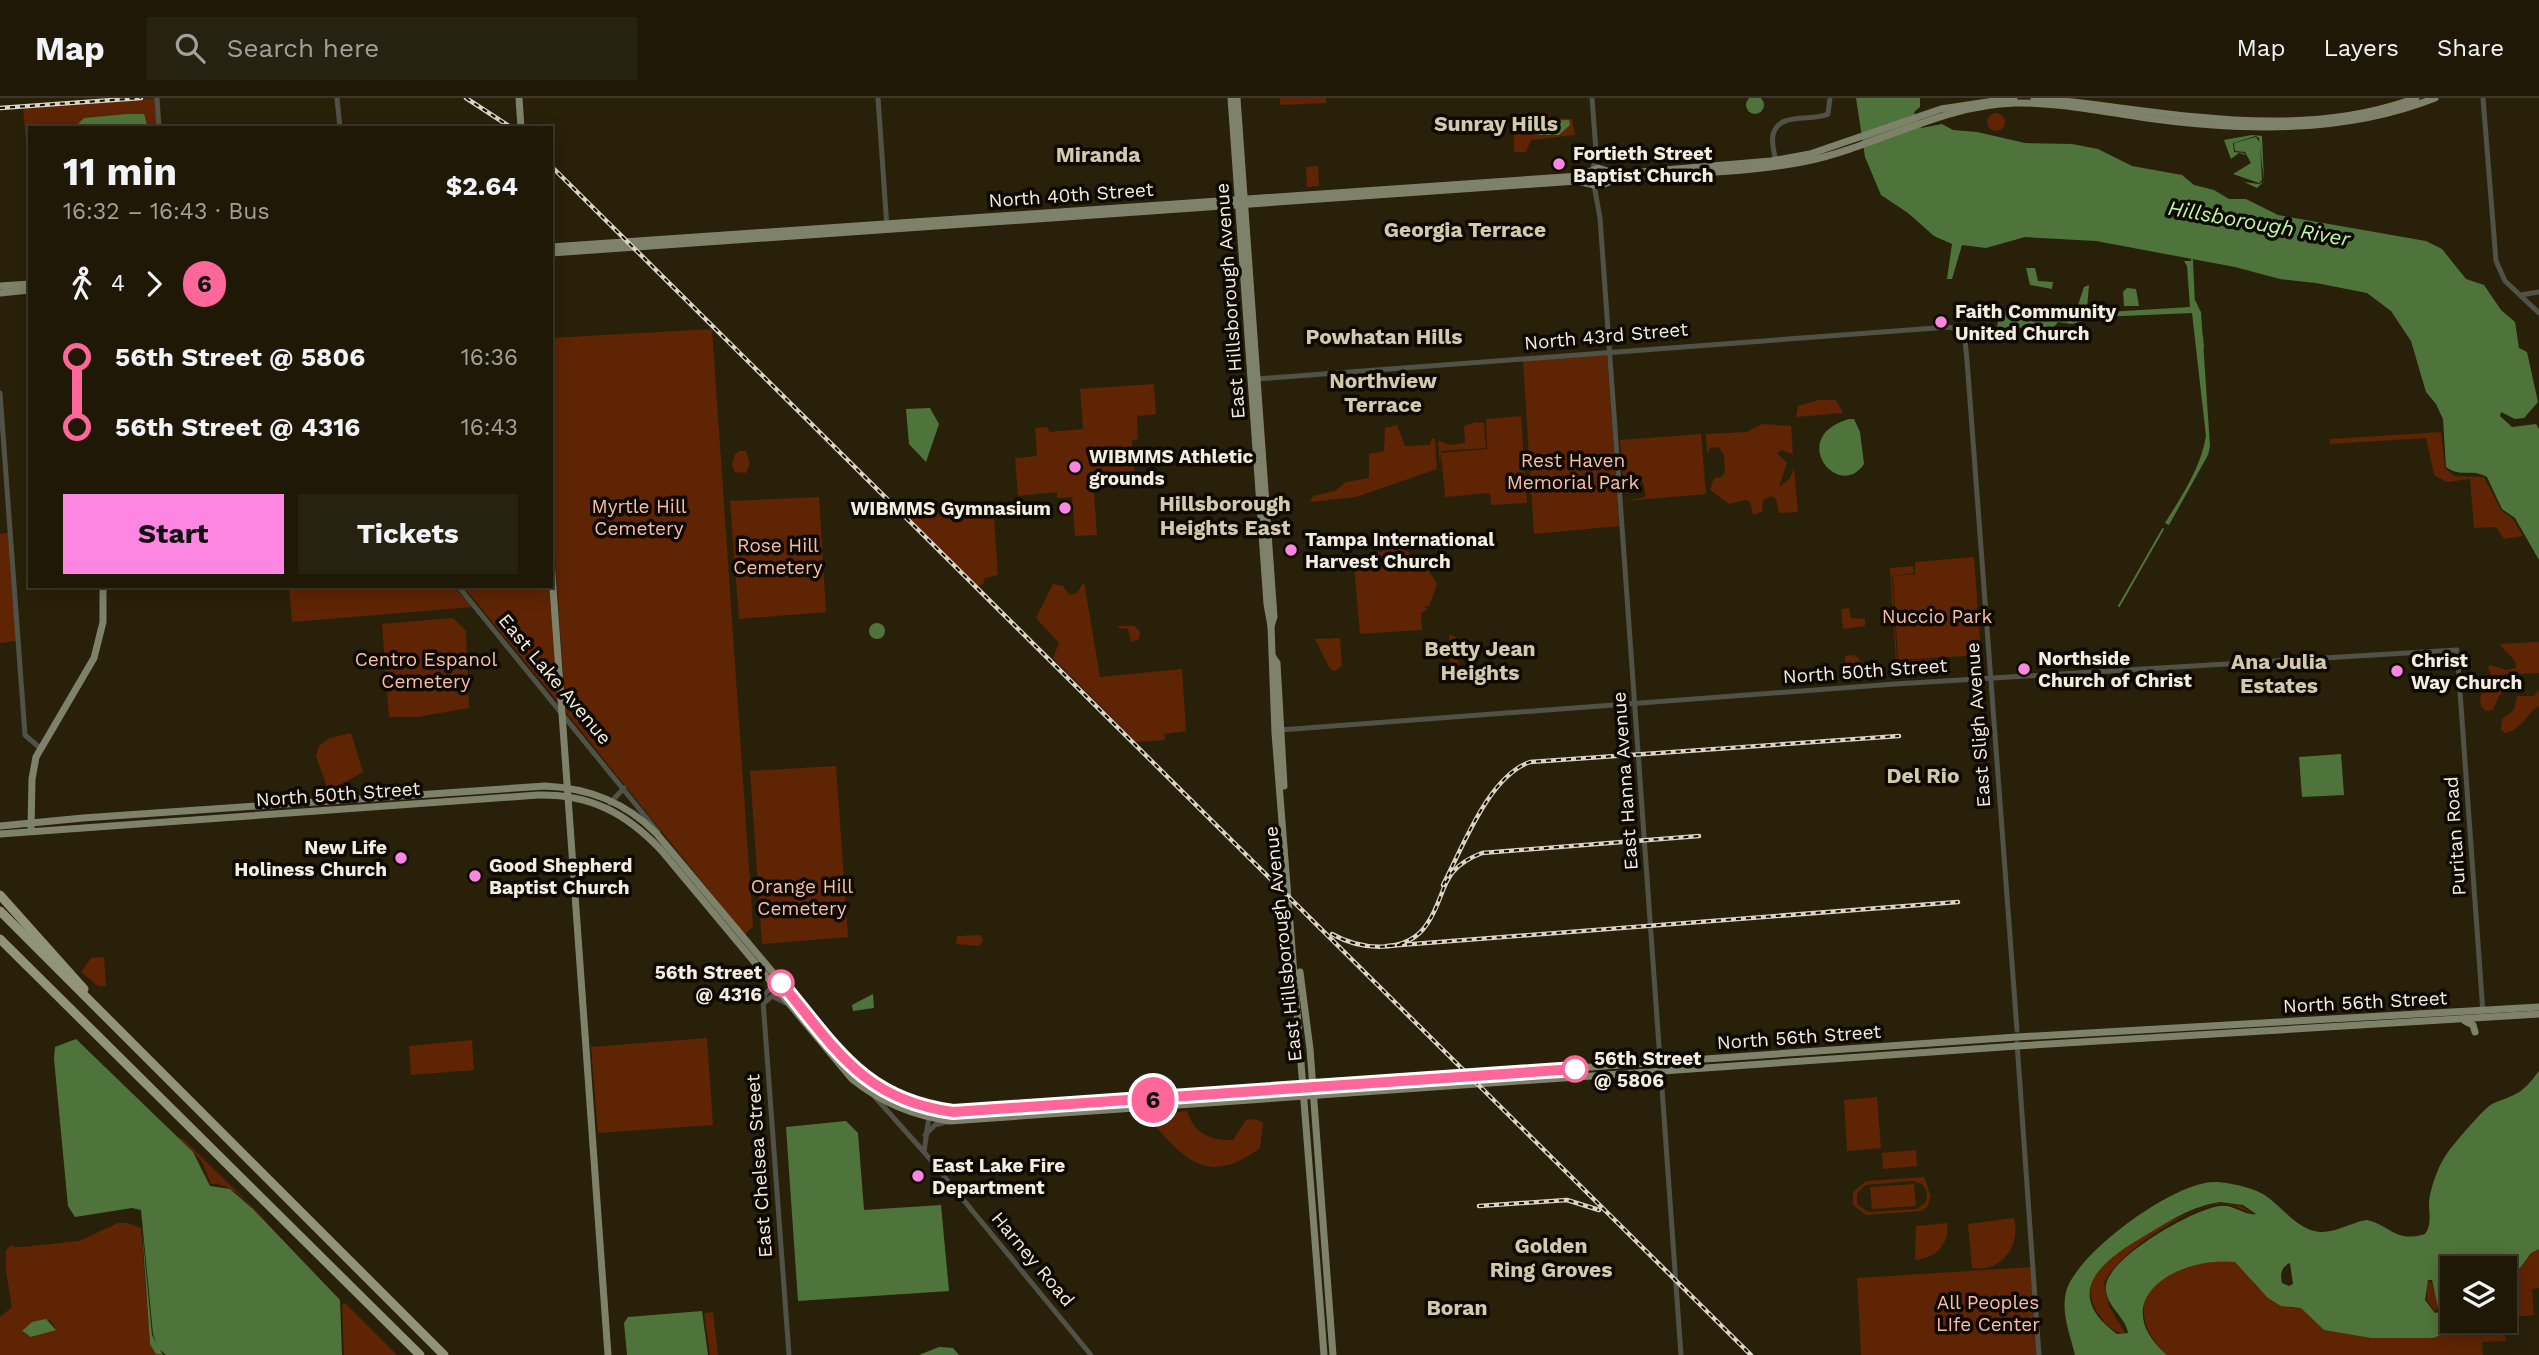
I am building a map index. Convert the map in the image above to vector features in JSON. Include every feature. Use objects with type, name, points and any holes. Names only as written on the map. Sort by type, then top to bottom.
[{"type":"highway","points":[[0,895],[130,1043]]},
{"type":"highway","points":[[0,911],[444,1355]]},
{"type":"highway","points":[[0,939],[420,1355]]},
{"type":"highway","points":[[0,947],[199,1137]]},
{"type":"main road","points":[[519,98],[521,126]]},
{"type":"main road","name":"East Hillsborough Avenue","points":[[1231,98],[1242,203],[1261,527],[1272,587],[1274,617],[1271,626],[1273,657],[1277,663],[1278,731],[1290,884],[1333,1355]]},
{"type":"main road","name":"East Hillsborough Avenue","points":[[1237,98],[1250,369],[1258,389],[1268,621],[1271,626]]},
{"type":"main road","name":"North 40th Street","points":[[553,253],[886,227],[1577,180],[1597,185],[1617,179],[1809,160],[1957,105],[2014,98]]},
{"type":"main road","name":"North 40th Street","points":[[2034,98],[2208,119],[2312,122],[2389,107],[2416,98]]},
{"type":"main road","name":"North 40th Street","points":[[1919,120],[2015,103],[2210,125],[2312,122],[2384,114],[2435,98]]},
{"type":"main road","points":[[1232,110],[1239,121]]},
{"type":"main road","name":"North 40th Street","points":[[553,247],[1019,221],[1045,213],[1242,203],[1580,176],[1597,170],[1617,174],[1775,163]]},
{"type":"main road","points":[[1654,176],[1668,169]]},
{"type":"main road","points":[[1597,170],[1606,177],[1597,185]]},
{"type":"main road","points":[[1597,170],[1597,185]]},
{"type":"main road","points":[[0,286],[28,284]]},
{"type":"main road","points":[[0,293],[28,290]]},
{"type":"main road","points":[[31,828],[32,774],[40,748],[94,658],[102,630],[103,588]]},
{"type":"main road","points":[[553,588],[608,1355]]},
{"type":"main road","name":"North 50th Street","points":[[0,834],[31,828],[567,792],[611,803],[662,850]]},
{"type":"main road","name":"North 56th Street","points":[[611,803],[641,818],[680,859],[716,902],[776,983],[786,1003],[840,1067],[875,1097],[929,1113],[1287,1094]]},
{"type":"main road","name":"North 50th Street","points":[[0,826],[31,828]]},
{"type":"main road","name":"North 56th Street","points":[[662,850],[857,1073],[898,1100],[950,1121],[1309,1092],[1919,1049],[2017,1046],[2482,1015],[2539,1014]]},
{"type":"main road","points":[[681,874],[688,874],[709,899],[716,902]]},
{"type":"main road","name":"North 56th Street","points":[[1919,1049],[2017,1034],[2420,1019],[2465,1020],[2539,1007]]},
{"type":"main road","points":[[2465,1020],[2473,1025],[2475,1032]]},
{"type":"main road","points":[[1308,1070],[1331,1091],[1311,1116],[1287,1094],[1308,1070]]},
{"type":"main road","name":"East Hillsborough Avenue","points":[[1311,1116],[1312,1180],[1324,1355]]},
{"type":"main road","points":[[1312,1180],[1310,1197],[1304,1205],[1311,1211],[1315,1224]]},
{"type":"street","points":[[157,98],[159,126]]},
{"type":"street","points":[[337,98],[340,126]]},
{"type":"street","points":[[878,98],[886,227]]},
{"type":"street","points":[[1592,98],[1597,170]]},
{"type":"street","points":[[1775,163],[1772,139],[1778,125],[1787,120],[1828,114],[1830,98]]},
{"type":"street","points":[[2484,100],[2496,261],[2505,281],[2539,313]]},
{"type":"street","name":"East Hanna Avenue","points":[[1597,185],[1681,1355]]},
{"type":"street","points":[[2521,295],[2539,292]]},
{"type":"street","name":"North 43rd Street","points":[[1254,379],[1936,328],[1958,330]]},
{"type":"street","name":"East Sligh Avenue","points":[[1958,330],[1964,335],[1966,348],[2039,1355]]},
{"type":"street","points":[[0,393],[24,735],[40,748]]},
{"type":"street","name":"East Lake Avenue","points":[[460,588],[625,790]]},
{"type":"street","name":"North 50th Street","points":[[1278,731],[1990,678],[2457,650]]},
{"type":"street","name":"Puritan Road","points":[[2457,650],[2482,1015]]},
{"type":"street","points":[[611,803],[625,790],[680,859]]},
{"type":"street","name":"East Chelsea Street","points":[[776,983],[764,995],[764,1006],[789,1355]]},
{"type":"street","points":[[764,1006],[766,999],[772,996],[786,1003]]},
{"type":"street","name":"Harney Road","points":[[875,1097],[924,1152],[1091,1355]]},
{"type":"street","points":[[924,1152],[929,1113]]},
{"type":"street","points":[[925,1135],[935,1125],[950,1121]]},
{"type":"green space","points":[[159,98],[161,126],[28,126],[26,145],[23,107]]},
{"type":"green space","points":[[1280,98],[1326,98],[1326,103],[1280,105]]},
{"type":"green space","points":[[1547,112],[1552,118],[1572,119],[1575,135],[1531,140],[1526,152],[1514,152],[1514,114]]},
{"type":"green space","points":[[1996,113],[2002,116],[2005,122],[2002,128],[1996,131],[1990,128],[1987,122],[1990,116]]},
{"type":"green space","points":[[1318,166],[1319,186],[1307,187],[1306,167]]},
{"type":"green space","name":"Myrtle Hill Cemetery","points":[[712,329],[753,926],[745,935],[566,712],[553,529],[553,338]]},
{"type":"green space","name":"Rest Haven Memorial Park","points":[[1607,355],[1619,526],[1534,534],[1523,361]]},
{"type":"green space","name":"WIBMMS Athletic grounds","points":[[1154,384],[1156,414],[1137,416],[1138,439],[1132,440],[1135,477],[1093,479],[1097,535],[1075,536],[1072,497],[1057,498],[1057,492],[1018,496],[1015,458],[1037,456],[1035,428],[1048,427],[1049,432],[1083,429],[1080,389]]},
{"type":"green space","points":[[1819,400],[1836,400],[1843,413],[1796,417],[1798,406]]},
{"type":"green space","name":"Rest Haven Memorial Park","points":[[1521,416],[1527,503],[1491,505],[1490,493],[1445,497],[1441,453],[1487,449],[1486,419]]},
{"type":"green space","points":[[1476,422],[1484,423],[1486,448],[1441,451],[1440,468],[1438,441],[1450,445],[1465,443],[1464,426]]},
{"type":"green space","points":[[1762,424],[1791,426],[1793,454],[1781,450],[1777,453],[1787,463],[1779,487],[1790,478],[1794,467],[1798,512],[1779,513],[1776,499],[1771,496],[1763,500],[1762,512],[1753,515],[1750,502],[1745,500],[1729,504],[1710,490],[1714,478],[1725,473],[1724,455],[1718,447],[1710,448],[1707,454],[1706,434],[1747,432]]},
{"type":"green space","points":[[1397,425],[1405,446],[1430,445],[1432,438],[1435,439],[1437,469],[1356,497],[1310,502],[1313,496],[1335,491],[1346,482],[1369,478],[1369,454],[1384,451],[1385,428]]},
{"type":"green space","points":[[2441,432],[2445,468],[2455,476],[2484,477],[2501,510],[2513,519],[2523,536],[2504,539],[2496,527],[2474,528],[2470,479],[2447,482],[2434,475],[2426,438],[2330,444],[2330,439]]},
{"type":"green space","name":"Rest Haven Memorial Park","points":[[1701,434],[1706,494],[1624,501],[1646,497],[1643,482],[1623,484],[1620,440]]},
{"type":"green space","points":[[746,451],[750,464],[746,473],[735,472],[732,464],[735,454]]},
{"type":"green space","name":"Rose Hill Cemetery","points":[[819,497],[826,612],[739,619],[730,501]]},
{"type":"green space","points":[[993,503],[998,575],[985,578],[983,584],[978,586],[912,521],[909,511]]},
{"type":"green space","points":[[8,533],[17,641],[0,643],[0,534]]},
{"type":"green space","points":[[1396,548],[1415,556],[1437,584],[1429,606],[1423,607],[1428,609],[1421,613],[1422,630],[1360,634],[1354,565]]},
{"type":"green space","name":"Nuccio Park","points":[[1974,557],[1981,655],[1898,660],[1893,576],[1915,574],[1915,562]]},
{"type":"green space","points":[[1913,566],[1914,573],[1892,576],[1897,661],[1941,659],[1896,664],[1890,568]]},
{"type":"green space","points":[[1084,582],[1100,677],[1182,669],[1186,731],[1164,734],[1165,740],[1136,742],[1053,658],[1059,643],[1036,618],[1053,584],[1063,586],[1069,595],[1077,593]]},
{"type":"green space","points":[[289,588],[455,588],[473,607],[292,622]]},
{"type":"green space","points":[[465,588],[551,588],[558,702]]},
{"type":"green space","points":[[1849,608],[1851,618],[1865,619],[1865,626],[1843,629],[1841,609]]},
{"type":"green space","name":"Centro Espanol Cemetery","points":[[453,618],[466,631],[469,708],[417,717],[389,717],[382,624]]},
{"type":"green space","points":[[1118,626],[1135,626],[1140,632],[1139,639],[1131,642],[1128,629]]},
{"type":"green space","points":[[1449,634],[1456,637],[1460,676],[1451,676]]},
{"type":"green space","points":[[1340,638],[1342,666],[1335,671],[1330,669],[1315,639]]},
{"type":"green space","points":[[2539,642],[2539,673],[2491,675],[2488,668],[2490,665],[2506,670],[2516,668],[2515,661],[2499,644]]},
{"type":"green space","points":[[1855,655],[1864,664],[1852,668],[1849,677],[1846,677],[1845,656]]},
{"type":"green space","points":[[2505,677],[2518,677],[2499,696],[2493,710],[2486,711],[2481,706],[2480,696],[2485,691],[2500,689],[2507,681]]},
{"type":"green space","points":[[2539,689],[2539,706],[2516,728],[2505,733],[2501,730],[2502,719],[2514,710],[2517,696],[2534,696]]},
{"type":"green space","points":[[351,733],[363,772],[340,785],[327,787],[316,756],[319,746],[330,738]]},
{"type":"green space","name":"Orange Hill Cemetery","points":[[836,766],[848,937],[762,944],[750,771]]},
{"type":"green space","points":[[981,935],[983,941],[979,946],[956,944],[957,936]]},
{"type":"green space","points":[[104,957],[106,986],[98,986],[81,972],[91,958]]},
{"type":"green space","points":[[707,1038],[713,1125],[598,1133],[591,1047]]},
{"type":"green space","points":[[472,1040],[474,1070],[411,1075],[409,1046]]},
{"type":"green space","points":[[1877,1097],[1881,1148],[1847,1151],[1844,1100]]},
{"type":"green space","points":[[1187,1111],[1194,1125],[1204,1134],[1225,1140],[1233,1140],[1246,1120],[1256,1119],[1263,1123],[1260,1148],[1242,1159],[1213,1167],[1188,1158],[1152,1122],[1150,1114]]},
{"type":"green space","points":[[178,1137],[266,1220],[234,1191],[219,1184],[211,1184],[201,1160]]},
{"type":"green space","points":[[1916,1150],[1917,1166],[1883,1169],[1882,1153]]},
{"type":"green space","points":[[1924,1177],[1931,1197],[1927,1207],[1921,1211],[1866,1215],[1853,1205],[1853,1192],[1866,1181]],"holes":[[[1913,1181],[1923,1185],[1927,1192],[1926,1202],[1917,1209],[1868,1212],[1857,1204],[1857,1193],[1866,1185]]]},
{"type":"green space","points":[[1914,1184],[1916,1206],[1872,1209],[1870,1187]]},
{"type":"green space","points":[[2220,1203],[2241,1206],[2253,1214],[2225,1204],[2207,1207],[2173,1222],[2138,1245],[2104,1283],[2109,1306],[2125,1333],[2108,1326],[2091,1298],[2091,1286],[2097,1273],[2109,1260],[2146,1234],[2188,1213],[2206,1207]]},
{"type":"green space","points":[[2014,1218],[2014,1238],[2006,1255],[1992,1266],[1972,1268],[1968,1224]]},
{"type":"green space","points":[[118,1223],[141,1228],[150,1344],[158,1355],[0,1355],[0,1317],[12,1307],[6,1271],[6,1250],[13,1244],[14,1247],[22,1247],[79,1241]],"holes":[[[50,1320],[56,1329],[32,1337],[22,1332],[32,1322]]]},
{"type":"green space","points":[[1947,1223],[1946,1237],[1940,1249],[1923,1259],[1915,1260],[1916,1226]]},
{"type":"green space","points":[[2539,1249],[2539,1288],[2532,1289],[2534,1315],[2517,1317],[2517,1269],[2531,1253]]},
{"type":"green space","points":[[2235,1262],[2246,1270],[2256,1286],[2291,1308],[2301,1308],[2310,1313],[2324,1330],[2371,1338],[2411,1337],[2440,1327],[2440,1333],[2505,1333],[2506,1341],[2482,1342],[2483,1355],[2167,1355],[2157,1344],[2145,1322],[2146,1299],[2161,1279],[2174,1271],[2198,1264]]},
{"type":"green space","name":"All Peoples LIfe Center","points":[[2032,1267],[2037,1355],[1861,1355],[1857,1278]]},
{"type":"green space","points":[[2431,1281],[2439,1306],[2435,1312],[2427,1300],[2427,1283]]},
{"type":"green space","points":[[345,1303],[397,1355],[344,1355],[342,1305]]},
{"type":"green space","points":[[713,1312],[718,1355],[710,1355],[704,1313]]},
{"type":"water","points":[[1755,96],[1761,99],[1764,105],[1761,111],[1755,114],[1749,111],[1746,105],[1749,99]]},
{"type":"water","name":"Hillsborough River","points":[[1856,98],[1920,98],[1920,107],[1914,112],[1921,128],[1942,124],[1953,130],[1977,132],[2025,143],[2072,144],[2098,149],[2132,166],[2182,175],[2194,185],[2214,190],[2229,199],[2246,199],[2278,215],[2426,241],[2442,249],[2466,279],[2484,285],[2501,310],[2515,322],[2519,348],[2527,352],[2538,402],[2524,418],[2515,419],[2501,412],[2500,416],[2512,427],[2536,424],[2539,429],[2539,560],[2515,518],[2502,509],[2487,477],[2476,473],[2457,472],[2446,467],[2443,419],[2426,392],[2411,341],[2391,311],[2367,293],[2280,279],[2235,267],[2096,241],[2025,237],[1986,248],[1962,245],[1952,279],[1947,279],[1952,244],[1934,236],[1908,213],[1881,195],[1865,157]]},
{"type":"water","points":[[144,114],[147,126],[78,126],[84,118]]},
{"type":"water","points":[[1531,116],[1545,121],[1569,120],[1570,125],[1559,135],[1537,135],[1532,129],[1519,124],[1528,125]]},
{"type":"water","points":[[2252,135],[2262,136],[2264,181],[2259,138],[2256,136],[2233,143],[2234,152],[2244,153],[2246,155],[2239,153],[2231,159],[2224,140]]},
{"type":"water","points":[[2256,137],[2260,143],[2262,180],[2259,183],[2233,174],[2251,163],[2245,152],[2235,151],[2234,143]]},
{"type":"water","points":[[2264,181],[2257,188],[2244,182],[2259,184]]},
{"type":"water","points":[[2184,261],[2193,261],[2195,304],[2201,312],[2210,446],[2208,455],[2169,525],[2165,523],[2195,470],[2206,436],[2192,313],[2099,317],[2072,324],[2058,322],[2054,327],[2012,328],[2007,331],[1997,327],[2000,311],[2035,306],[2058,315],[2190,307],[2187,266]]},
{"type":"water","points":[[2026,268],[2035,268],[2038,281],[2053,282],[2052,289],[2030,285]]},
{"type":"water","points":[[2089,285],[2087,308],[2083,310],[2078,305],[2084,287]]},
{"type":"water","points":[[2127,288],[2136,289],[2139,306],[2124,306],[2123,292]]},
{"type":"water","points":[[930,408],[939,424],[926,462],[909,444],[906,409]]},
{"type":"water","points":[[1854,419],[1860,432],[1864,464],[1854,474],[1842,476],[1832,471],[1819,451],[1821,439],[1831,428]]},
{"type":"water","points":[[877,623],[883,625],[883,637],[877,639],[871,637],[869,631],[871,625]]},
{"type":"water","points":[[2341,754],[2344,795],[2302,797],[2299,757]]},
{"type":"water","points":[[873,994],[874,1008],[853,1011],[852,1005]]},
{"type":"water","points":[[76,1039],[193,1152],[210,1186],[230,1189],[253,1209],[340,1300],[342,1355],[166,1355],[158,1348],[153,1334],[141,1210],[132,1208],[75,1217],[68,1206],[54,1059],[55,1047]]},
{"type":"water","points":[[2539,1071],[2539,1249],[2531,1253],[2517,1269],[2517,1256],[2440,1256],[2440,1333],[2446,1333],[2433,1338],[2371,1338],[2324,1330],[2301,1308],[2281,1306],[2268,1298],[2235,1262],[2213,1262],[2191,1266],[2171,1274],[2156,1286],[2146,1300],[2143,1316],[2149,1335],[2167,1355],[2075,1355],[2065,1308],[2066,1292],[2074,1276],[2108,1239],[2154,1205],[2199,1184],[2217,1182],[2246,1187],[2263,1194],[2304,1227],[2320,1232],[2367,1220],[2400,1235],[2425,1234],[2429,1223],[2431,1190],[2438,1169],[2448,1152],[2488,1107],[2518,1093]],"holes":[[[2220,1202],[2243,1205],[2256,1214],[2225,1206],[2208,1209],[2173,1225],[2137,1248],[2111,1274],[2106,1285],[2108,1299],[2128,1333],[2117,1334],[2100,1319],[2091,1304],[2090,1291],[2094,1278],[2115,1255],[2173,1219],[2200,1207]],[[2290,1263],[2293,1284],[2289,1286],[2281,1280],[2282,1271]],[[2428,1280],[2432,1280],[2439,1312],[2435,1313],[2425,1300]]]},
{"type":"water","points":[[846,1121],[858,1133],[864,1210],[941,1205],[949,1291],[798,1301],[786,1127]]},
{"type":"water","points":[[142,1229],[152,1335],[163,1355],[156,1354],[150,1344]]},
{"type":"water","points":[[702,1311],[708,1355],[627,1355],[624,1323],[628,1317]]},
{"type":"water","points":[[46,1319],[56,1330],[31,1337],[22,1331],[32,1322]]},
{"type":"water","points":[[939,1347],[953,1348],[959,1355],[919,1355]]},
{"type":"waterway","points":[[2192,260],[2192,269]]},
{"type":"waterway","points":[[2195,302],[2200,313]]},
{"type":"waterway","points":[[2202,336],[2203,348]]},
{"type":"waterway","points":[[2119,606],[2163,529]]},
{"type":"railway","points":[[0,108],[141,98]]},
{"type":"railway","points":[[466,98],[509,126]]},
{"type":"railway","points":[[553,168],[1751,1355]]},
{"type":"railway","points":[[1443,885],[1489,797],[1515,770],[1530,762],[1899,736]]},
{"type":"railway","points":[[1332,934],[1356,944],[1369,946],[1382,947],[1408,941],[1427,924],[1451,875],[1458,867],[1482,853],[1699,836]]},
{"type":"railway","points":[[1387,946],[1958,902]]},
{"type":"railway","points":[[1479,1206],[1567,1200],[1599,1210]]},
{"type":"bus line","name":"6","points":[[781,983],[857,1073],[898,1100],[953,1112],[1575,1069]]},
{"type":"place","name":"Fortieth Street Baptist Church","points":[[1559,164]]},
{"type":"place","name":"Faith Community United Church","points":[[1941,322]]},
{"type":"place","name":"WIBMMS Athletic grounds","points":[[1075,467]]},
{"type":"place","name":"WIBMMS Gymnasium","points":[[1065,508]]},
{"type":"place","name":"Tampa International Harvest Church","points":[[1291,550]]},
{"type":"place","name":"Northside Church of Christ","points":[[2024,669]]},
{"type":"place","name":"Christ Way Church","points":[[2397,671]]},
{"type":"place","name":"New Life Holiness Church","points":[[401,858]]},
{"type":"place","name":"Good Shepherd Baptist Church","points":[[475,876]]},
{"type":"place","name":"56th Street @ 4316","points":[[781,983]]},
{"type":"place","name":"56th Street @ 5806","points":[[1575,1069]]},
{"type":"place","name":"East Lake Fire Department","points":[[918,1176]]},
{"type":"district","name":"Sunray Hills","points":[[1496,123]]},
{"type":"district","name":"Miranda","points":[[1098,154]]},
{"type":"district","name":"Georgia Terrace","points":[[1465,229]]},
{"type":"district","name":"Powhatan Hills","points":[[1384,336]]},
{"type":"district","name":"Northview Terrace","points":[[1383,392]]},
{"type":"district","name":"Hillsborough Heights East","points":[[1225,515]]},
{"type":"district","name":"Betty Jean Heights","points":[[1480,660]]},
{"type":"district","name":"Ana Julia Estates","points":[[2279,673]]},
{"type":"district","name":"Del Rio","points":[[1923,775]]},
{"type":"district","name":"Golden Ring Groves","points":[[1551,1257]]},
{"type":"district","name":"Boran","points":[[1457,1307]]}]
